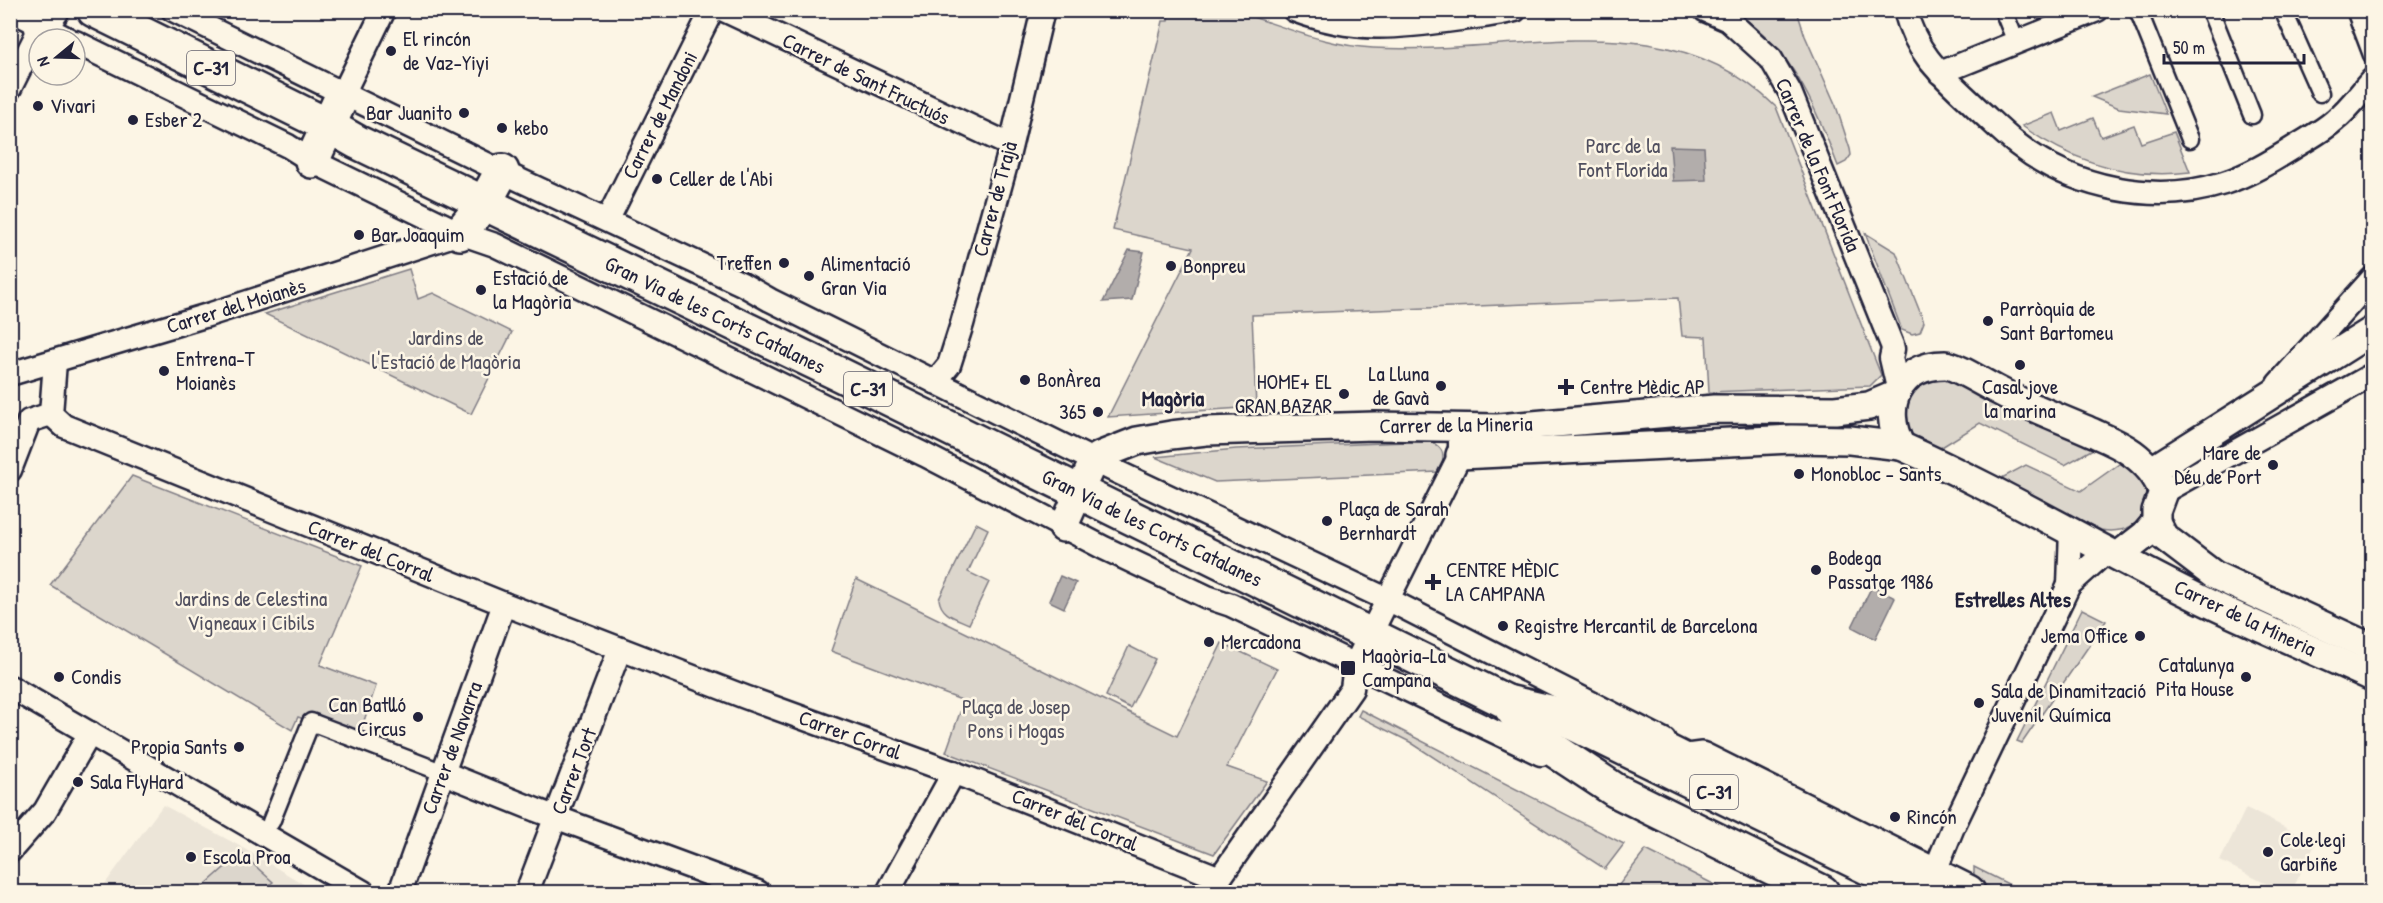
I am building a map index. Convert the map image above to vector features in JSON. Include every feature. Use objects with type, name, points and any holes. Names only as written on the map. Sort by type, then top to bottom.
[{"type":"main road","name":"Gran Via de les Corts Catalanes","points":[[94,10],[357,142],[485,202],[1507,702],[1595,755],[1875,892]]},
{"type":"main road","points":[[312,161],[343,94]]},
{"type":"main road","points":[[460,233],[485,202],[502,171]]},
{"type":"main road","points":[[1822,892],[1615,790],[1530,734],[1507,702],[1542,697],[1577,708],[1686,761],[1701,759],[1926,886],[1968,892]]},
{"type":"main road","name":"Gran Via de les Corts Catalanes","points":[[1507,702],[1550,712],[1926,886]]},
{"type":"street","points":[[10,88],[54,25],[11,10]]},
{"type":"street","points":[[173,10],[593,215],[608,219],[742,284],[1094,460],[1387,599],[1701,759]]},
{"type":"street","points":[[343,94],[384,10]]},
{"type":"street","name":"Carrer de Mandoni","points":[[608,219],[712,10]]},
{"type":"street","name":"Carrer de Sant Fructuós","points":[[724,10],[1010,145]]},
{"type":"street","name":"Carrer de Trajà","points":[[935,382],[949,365],[962,324],[1043,10]]},
{"type":"street","points":[[1294,10],[1319,20],[1357,27],[1402,28],[1515,10]]},
{"type":"street","name":"Carrer de la Font Florida","points":[[1705,10],[1728,20],[1749,37],[1771,58],[1785,84],[1808,134],[1893,350],[1896,391]]},
{"type":"street","points":[[1905,10],[1913,37],[1924,56],[2018,145],[2051,165],[2094,183],[2126,191],[2158,195],[2192,191],[2225,183],[2267,164],[2335,121],[2373,80]]},
{"type":"street","points":[[2003,10],[2016,42]]},
{"type":"street","points":[[1940,73],[2097,10]]},
{"type":"street","points":[[2138,10],[2190,139]]},
{"type":"street","points":[[2210,10],[2252,116]]},
{"type":"street","points":[[2283,10],[2320,93]]},
{"type":"street","points":[[2355,10],[2373,55]]},
{"type":"street","points":[[87,48],[460,233],[495,245],[926,455],[1022,504],[1063,528],[1615,790]]},
{"type":"street","name":"Carrer del Moianès","points":[[10,374],[55,362],[460,233]]},
{"type":"street","points":[[2265,398],[2373,279]]},
{"type":"street","points":[[2157,481],[2265,398],[2373,331]]},
{"type":"street","points":[[1893,350],[1926,368],[1947,365],[2008,396],[2126,449],[2157,481],[2156,522],[2145,535],[2113,553],[2069,585]]},
{"type":"street","points":[[10,470],[29,421],[51,414],[55,362]]},
{"type":"street","name":"Carrer de la Mineria","points":[[1094,460],[1103,453],[1137,441],[1206,431],[1376,426],[1497,428],[1714,409],[1835,410],[1869,406],[1896,391],[1904,381],[1926,368]]},
{"type":"street","points":[[2157,481],[2373,375]]},
{"type":"street","points":[[1896,391],[1891,408],[1892,424],[1901,446]]},
{"type":"street","name":"Carrer del Corral","points":[[51,414],[64,426],[504,604],[745,697]]},
{"type":"street","points":[[1215,885],[1352,690],[1355,665],[1369,634],[1460,455],[1459,427]]},
{"type":"street","name":"Carrer de la Mineria","points":[[1460,455],[1792,439],[1850,440],[1901,446],[2003,494],[2202,600],[2373,677]]},
{"type":"street","points":[[1063,528],[1094,460]]},
{"type":"street","name":"Carrer de la Mineria","points":[[2156,522],[2164,537],[2214,575],[2373,648]]},
{"type":"street","points":[[1926,886],[2069,585],[2071,530]]},
{"type":"street","name":"Carrer de Navarra","points":[[400,892],[504,604]]},
{"type":"street","name":"Carrer Tort","points":[[527,892],[620,649]]},
{"type":"street","points":[[10,687],[363,892]]},
{"type":"street","name":"Carrer Corral","points":[[745,697],[950,780]]},
{"type":"street","points":[[271,822],[311,722],[758,892]]},
{"type":"street","points":[[10,851],[45,811],[90,733]]},
{"type":"street","points":[[888,892],[950,780]]},
{"type":"street","name":"Carrer del Corral","points":[[950,780],[1196,868],[1215,885]]},
{"type":"shaded area","points":[[1670,146],[1704,147],[1706,180],[1673,181]]},
{"type":"shaded area","points":[[1129,250],[1144,252],[1132,300],[1103,302]]},
{"type":"shaded area","points":[[1060,576],[1076,583],[1064,608],[1049,601]]},
{"type":"shaded area","points":[[1872,586],[1895,598],[1875,639],[1852,627]]},
{"type":"shaded area","name":"Escola Proa","points":[[163,805],[236,844],[317,892],[99,892]]},
{"type":"shaded area","name":"Cole·legi Garbiñe","points":[[2246,808],[2316,843],[2291,892],[2283,892],[2220,861]]},
{"type":"green space","name":"Parc de la Font Florida","points":[[1210,9],[1233,11],[1319,39],[1373,48],[1429,48],[1591,40],[1641,43],[1689,54],[1734,74],[1776,107],[1881,375],[1870,386],[1709,392],[1706,337],[1682,336],[1678,298],[1252,315],[1256,407],[1108,417],[1193,248],[1113,230],[1163,21],[1168,21],[1169,11]]},
{"type":"green space","points":[[1734,11],[1797,11],[1805,36],[1836,106],[1850,149],[1851,155],[1846,162],[1838,166],[1810,99],[1786,60],[1754,26]]},
{"type":"green space","points":[[2150,74],[2166,114],[2119,108],[2092,97]]},
{"type":"green space","points":[[2054,113],[2061,131],[2093,118],[2101,137],[2134,125],[2141,143],[2174,132],[2190,172],[2145,173],[2102,165],[2061,149],[2022,126]]},
{"type":"green space","points":[[1865,233],[1896,252],[1924,322],[1920,332],[1912,334],[1902,330]]},
{"type":"green space","name":"Jardins de l'Estació de Magòria","points":[[409,269],[418,299],[433,293],[512,332],[471,414],[265,314]]},
{"type":"green space","points":[[1941,377],[1953,380],[2093,449],[2065,465],[1980,423],[1937,450],[1924,444],[1913,435],[1908,427],[1906,408],[1908,399],[1918,385],[1929,379]]},
{"type":"green space","points":[[1430,441],[1442,452],[1442,470],[1438,472],[1215,482],[1155,457],[1236,449]]},
{"type":"green space","points":[[2122,462],[2144,485],[2147,497],[2146,509],[2140,519],[2131,526],[2117,530],[2101,530],[1998,480],[2026,465],[2081,491]]},
{"type":"green space","name":"Jardins de Celestina Vigneaux i Cibils","points":[[132,476],[362,566],[320,665],[376,686],[358,738],[298,717],[292,730],[50,585]]},
{"type":"green space","points":[[976,523],[988,529],[968,572],[989,582],[969,624],[946,612],[939,599]]},
{"type":"green space","name":"Plaça de Josep Pons i Mogas","points":[[856,579],[1177,736],[1222,643],[1277,669],[1227,767],[1267,781],[1214,854],[946,752],[964,701],[831,651]]},
{"type":"green space","points":[[2082,609],[2106,621],[2022,743],[2017,741]]},
{"type":"green space","points":[[1129,646],[1155,659],[1130,708],[1106,696]]},
{"type":"green space","points":[[1361,710],[1624,844],[1605,869],[1410,742],[1358,716]]},
{"type":"green space","points":[[1646,850],[1729,892],[1618,892],[1615,890]]},
{"type":"green space","points":[[241,853],[273,882],[261,892],[197,892]]},
{"type":"green space","points":[[1974,867],[2024,892],[2004,891],[1986,885],[1974,878]]},
{"type":"place","name":"El rincón de Vaz-Yiyi","points":[[391,51]]},
{"type":"place","name":"Vivari","points":[[38,106]]},
{"type":"place","name":"Bar Juanito","points":[[464,113]]},
{"type":"place","name":"Esber 2","points":[[133,120]]},
{"type":"place","name":"kebo","points":[[502,128]]},
{"type":"place","name":"Celler de l'Abi","points":[[657,179]]},
{"type":"place","name":"Bar Joaquim","points":[[359,235]]},
{"type":"place","name":"Treffen","points":[[784,263]]},
{"type":"place","name":"Bonpreu","points":[[1171,266]]},
{"type":"place","name":"Alimentació Gran Via","points":[[809,276]]},
{"type":"place","name":"Estació de la Magòria","points":[[481,290]]},
{"type":"place","name":"Parròquia de Sant Bartomeu","points":[[1988,321]]},
{"type":"place","name":"Casal jove la marina","points":[[2020,365]]},
{"type":"place","name":"Entrena-T Moianès","points":[[164,371]]},
{"type":"place","name":"BonÀrea","points":[[1025,380]]},
{"type":"place","name":"La Lluna de Gavà","points":[[1441,386]]},
{"type":"place","name":"Centre Mèdic AP","points":[[1566,387]]},
{"type":"place","name":"HOME+ EL GRAN BAZAR","points":[[1344,394]]},
{"type":"place","name":"365","points":[[1098,412]]},
{"type":"place","name":"Mare de Déu de Port","points":[[2273,465]]},
{"type":"place","name":"Monobloc - Sants","points":[[1799,474]]},
{"type":"place","name":"Plaça de Sarah Bernhardt","points":[[1327,521]]},
{"type":"place","name":"Bodega Passatge 1986","points":[[1816,570]]},
{"type":"place","name":"CENTRE MÈDIC LA CAMPANA","points":[[1433,582]]},
{"type":"place","name":"Registre Mercantil de Barcelona","points":[[1503,626]]},
{"type":"place","name":"Jema Office","points":[[2140,636]]},
{"type":"place","name":"Mercadona","points":[[1209,642]]},
{"type":"place","name":"Magòria-La Campana","points":[[1348,668]]},
{"type":"place","name":"Condis","points":[[59,677]]},
{"type":"place","name":"Catalunya Pita House","points":[[2246,677]]},
{"type":"place","name":"Sala de Dinamització Juvenil Química","points":[[1979,703]]},
{"type":"place","name":"Can Batlló Circus","points":[[418,717]]},
{"type":"place","name":"Propia Sants","points":[[239,747]]},
{"type":"place","name":"Sala FlyHard","points":[[78,782]]},
{"type":"place","name":"Rincón","points":[[1895,817]]},
{"type":"place","name":"Cole·legi Garbiñe","points":[[2268,852]]},
{"type":"place","name":"Escola Proa","points":[[191,857]]},
{"type":"district","name":"Magòria","points":[[1173,398]]},
{"type":"district","name":"Estrelles Altes","points":[[2013,599]]}]
